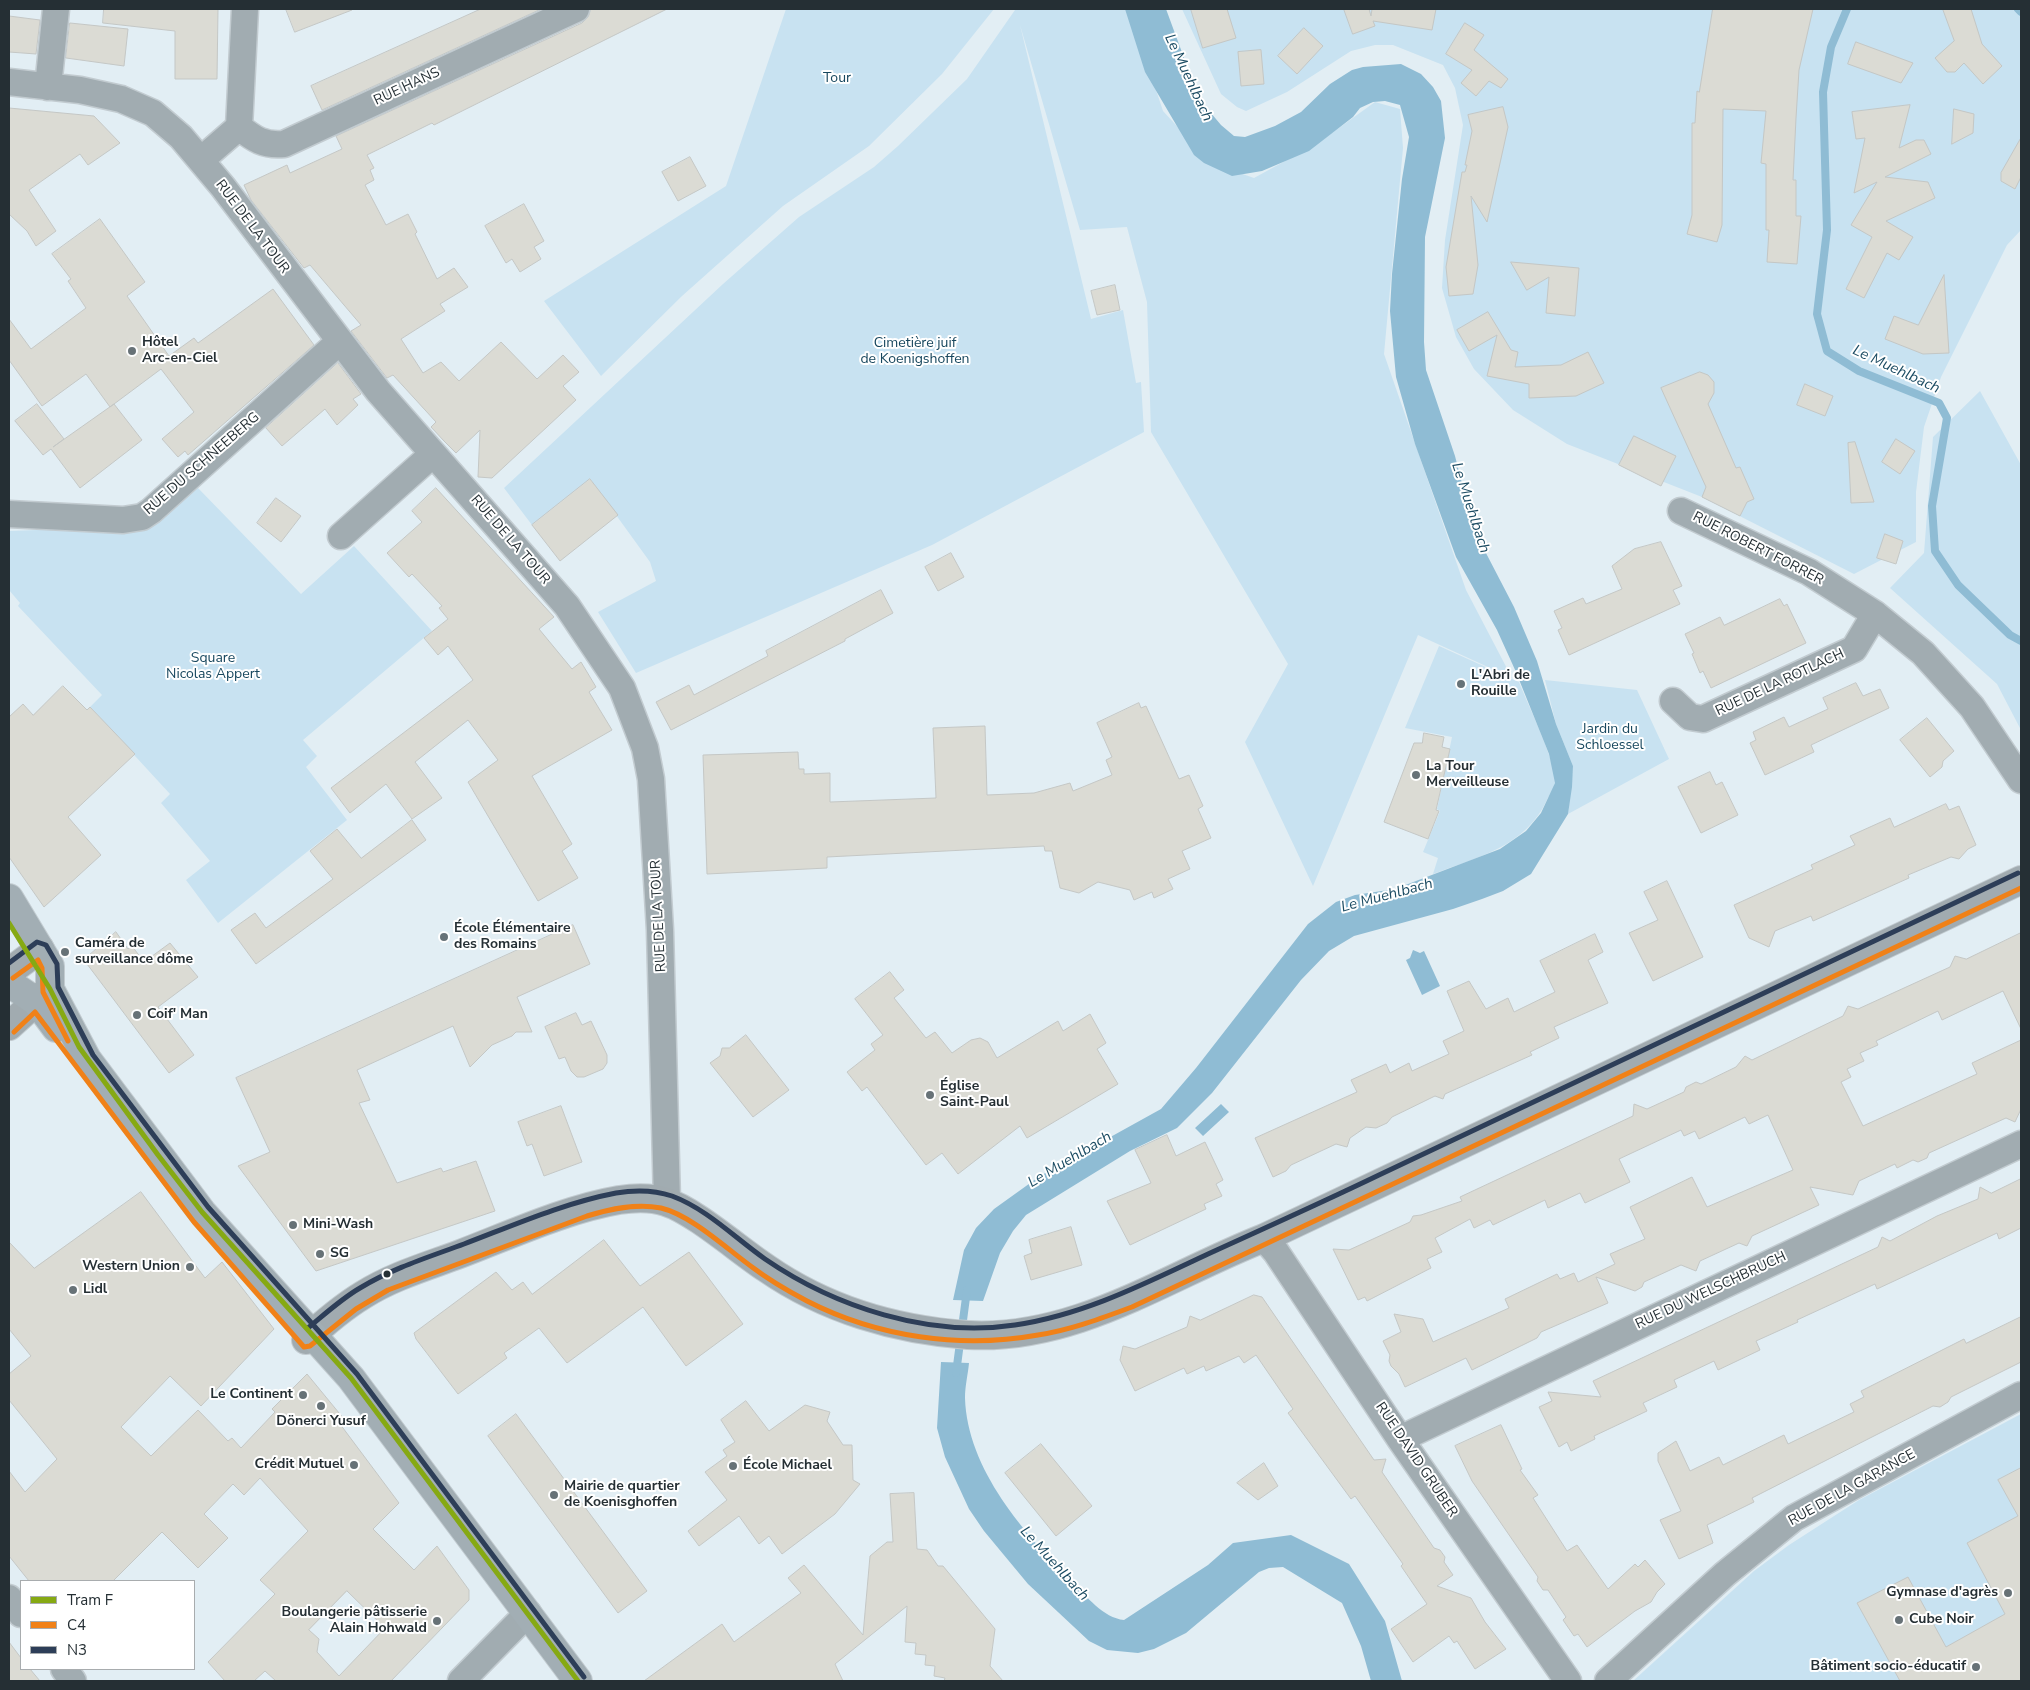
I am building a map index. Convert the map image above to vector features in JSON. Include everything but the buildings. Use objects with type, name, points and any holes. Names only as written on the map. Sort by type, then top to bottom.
[{"type":"main road","points":[[9,898],[50,966],[43,995]]},
{"type":"main road","points":[[9,983],[43,995],[87,1059],[202,1212],[309,1337],[352,1378],[578,1681]]},
{"type":"street","points":[[48,87],[56,9]]},
{"type":"street","points":[[201,160],[239,127],[244,9]]},
{"type":"street","name":"RUE HANS","points":[[239,127],[258,142],[272,145],[284,144],[576,9]]},
{"type":"street","name":"RUE DE LA TOUR","points":[[9,82],[80,90],[121,98],[140,106],[167,124],[201,160],[339,342],[434,454],[534,566],[591,639],[622,688],[645,748],[651,779],[658,894],[667,1202]]},
{"type":"street","name":"RUE DU SCHNEEBERG","points":[[9,514],[123,520],[142,517],[151,512],[339,342]]},
{"type":"street","points":[[341,536],[434,454]]},
{"type":"street","name":"RUE ROBERT FORRER","points":[[1681,510],[1808,572],[1875,614],[1923,653],[1972,707],[2021,780]]},
{"type":"street","name":"RUE DE LA ROTLACH","points":[[1673,701],[1690,717],[1703,719],[1854,649],[1875,614]]},
{"type":"street","points":[[309,1337],[363,1295],[380,1286],[504,1237],[615,1201],[649,1199],[667,1202],[694,1218],[768,1270],[816,1297],[857,1314],[934,1332],[970,1335],[1037,1329],[1087,1316],[1129,1300],[1226,1253],[1264,1238],[2021,880]]},
{"type":"street","points":[[9,972],[40,949]]},
{"type":"street","points":[[9,1026],[43,995]]},
{"type":"street","name":"RUE DU WELSCHBRUCH","points":[[1400,1439],[2021,1144]]},
{"type":"street","name":"RUE DAVID GRUBER","points":[[1264,1238],[1276,1252],[1400,1439],[1568,1681]]},
{"type":"street","name":"RUE DE LA GARANCE","points":[[1608,1681],[1725,1574],[1794,1518],[2021,1395]]},
{"type":"street","points":[[9,1598],[20,1613]]},
{"type":"street","points":[[461,1681],[528,1613]]},
{"type":"street","points":[[65,1670],[73,1681]]},
{"type":"green space","name":"Tour","points":[[786,9],[994,9],[942,74],[869,146],[783,206],[682,296],[601,376],[544,301],[726,186]]},
{"type":"green space","name":"Cimetière juif de Koenigshoffen","points":[[1129,9],[1163,111],[1211,163],[1254,178],[1318,143],[1375,102],[1400,109],[1403,148],[1384,354],[1466,590],[1512,678],[1418,635],[1313,886],[1245,742],[1288,664],[1151,432],[1147,302],[1127,227],[1080,230],[1020,25],[1091,319],[1123,310],[1136,383],[1141,382],[1144,432],[932,545],[636,673],[598,612],[656,581],[650,562],[590,479],[532,525],[504,488],[723,284],[799,217],[874,167],[898,146],[967,79],[1015,10]]},
{"type":"green space","points":[[1182,9],[2021,9],[2021,230],[2007,245],[1941,377],[1924,427],[1916,492],[1916,542],[1854,574],[1702,497],[1567,444],[1513,410],[1474,369],[1456,337],[1442,288],[1445,240],[1463,125],[1455,88],[1443,65],[1393,45],[1375,45],[1351,51],[1287,92],[1246,111],[1237,107],[1221,94]]},
{"type":"green space","points":[[1980,391],[2021,465],[2021,730],[1997,684],[1890,588],[1924,553],[1933,437]]},
{"type":"green space","name":"Square Nicolas Appert","points":[[198,488],[301,594],[354,546],[432,631],[303,740],[317,756],[306,767],[347,820],[218,923],[186,880],[210,861],[161,803],[170,794],[90,707],[102,695],[18,606],[20,603],[9,590],[9,531],[152,526]]},
{"type":"green space","name":"Jardin du Schloessel","points":[[1439,646],[1519,682],[1547,748],[1555,784],[1538,816],[1513,840],[1483,856],[1433,874],[1438,858],[1423,852],[1440,811],[1437,809],[1452,737],[1405,728]]},
{"type":"green space","name":"Jardin du Schloessel","points":[[1545,680],[1637,690],[1669,759],[1568,814],[1573,766],[1556,724]]},
{"type":"green space","points":[[2021,1414],[2021,1681],[1633,1681],[1754,1571],[1789,1545],[1859,1500]]},
{"type":"water","points":[[1125,9],[1166,9],[1187,66],[1205,106],[1221,125],[1234,136],[1245,137],[1275,126],[1301,112],[1330,84],[1352,70],[1363,67],[1401,64],[1421,74],[1433,87],[1441,101],[1445,138],[1425,237],[1424,342],[1426,370],[1455,456],[1474,530],[1514,607],[1537,661],[1556,724],[1573,766],[1572,787],[1568,814],[1531,874],[1503,891],[1453,909],[1354,936],[1329,951],[1301,980],[1212,1093],[1177,1128],[1130,1151],[1026,1215],[1013,1231],[1000,1253],[983,1301],[953,1300],[964,1250],[976,1228],[994,1209],[1040,1176],[1161,1109],[1196,1068],[1308,924],[1336,902],[1355,895],[1395,889],[1500,849],[1526,831],[1541,813],[1555,783],[1549,754],[1516,672],[1497,630],[1456,557],[1415,444],[1396,377],[1390,311],[1392,274],[1402,179],[1409,137],[1400,105],[1385,101],[1373,102],[1360,108],[1353,117],[1309,151],[1262,171],[1232,176],[1204,163],[1194,155],[1145,72]]},
{"type":"water","points":[[1413,950],[1420,953],[1424,951],[1440,986],[1422,995],[1406,960],[1410,958]]},
{"type":"water","points":[[1221,1104],[1229,1112],[1203,1136],[1195,1128]]},
{"type":"water","points":[[941,1362],[969,1363],[965,1389],[968,1424],[976,1450],[987,1475],[1002,1499],[1036,1543],[1089,1600],[1102,1611],[1124,1620],[1208,1565],[1233,1543],[1291,1535],[1349,1564],[1385,1621],[1402,1681],[1371,1681],[1361,1646],[1342,1603],[1283,1567],[1269,1568],[1259,1572],[1186,1633],[1154,1649],[1138,1653],[1107,1650],[1089,1641],[1028,1584],[984,1531],[969,1509],[945,1457],[937,1428]]},
{"type":"waterway","name":"Le Muehlbach","points":[[1847,9],[1831,47],[1823,92],[1827,230],[1817,314],[1827,351],[1859,371],[1939,403],[1947,418],[1932,506],[1935,551],[1958,585],[2010,635],[2021,641]]},
{"type":"waterway","name":"Le Muehlbach","points":[[2018,9],[2021,12]]},
{"type":"waterway","name":"Le Muehlbach","points":[[956,1373],[967,1290]]},
{"type":"tram line","name":"F","points":[[9,923],[50,989],[79,1047],[158,1155],[202,1212],[351,1378],[578,1681]]},
{"type":"transit line","name":"N3","points":[[308,1328],[353,1292],[398,1269],[558,1209],[597,1197],[637,1191],[665,1194],[697,1208],[765,1259],[792,1276],[852,1304],[884,1315],[950,1327],[982,1328],[1015,1325],[1066,1314],[1138,1287],[2018,873]]},
{"type":"transit line","name":"C4","points":[[14,1032],[35,1012],[194,1222],[304,1347],[310,1346],[356,1309],[388,1290],[587,1216],[633,1206],[661,1208],[684,1218],[708,1233],[772,1281],[807,1301],[862,1323],[920,1337],[979,1341],[1009,1339],[1062,1330],[1132,1307],[2021,888]]},
{"type":"transit line","name":"N3","points":[[9,963],[37,942],[46,945],[57,964],[58,987],[93,1055],[208,1207],[357,1374],[584,1677]]},
{"type":"transit line","name":"C4","points":[[13,978],[38,960],[42,968],[43,992],[68,1041]]},
{"type":"place","name":"Hôtel Arc-en-Ciel","points":[[132,351]]},
{"type":"place","name":"L'Abri de Rouille","points":[[1461,684]]},
{"type":"place","name":"La Tour Merveilleuse","points":[[1416,775]]},
{"type":"place","name":"École Élémentaire des Romains","points":[[444,937]]},
{"type":"place","name":"Caméra de surveillance dôme","points":[[65,952]]},
{"type":"place","name":"Coif' Man","points":[[137,1015]]},
{"type":"place","name":"Église Saint-Paul","points":[[930,1095]]},
{"type":"place","name":"Mini-Wash","points":[[293,1225]]},
{"type":"place","name":"SG","points":[[320,1254]]},
{"type":"place","name":"Western Union","points":[[190,1267]]},
{"type":"place","name":"Lidl","points":[[73,1290]]},
{"type":"place","name":"Le Continent","points":[[303,1395]]},
{"type":"place","name":"Dönerci Yusuf","points":[[321,1406]]},
{"type":"place","name":"Crédit Mutuel","points":[[354,1465]]},
{"type":"place","name":"École Michael","points":[[733,1466]]},
{"type":"place","name":"Mairie de quartier de Koenisghoffen","points":[[554,1495]]},
{"type":"place","name":"Gymnase d'agrès","points":[[2008,1593]]},
{"type":"place","name":"Cube Noir","points":[[1899,1620]]},
{"type":"place","name":"Boulangerie pâtisserie Alain Hohwald","points":[[437,1621]]},
{"type":"place","name":"Bâtiment socio-éducatif","points":[[1976,1667]]}]
